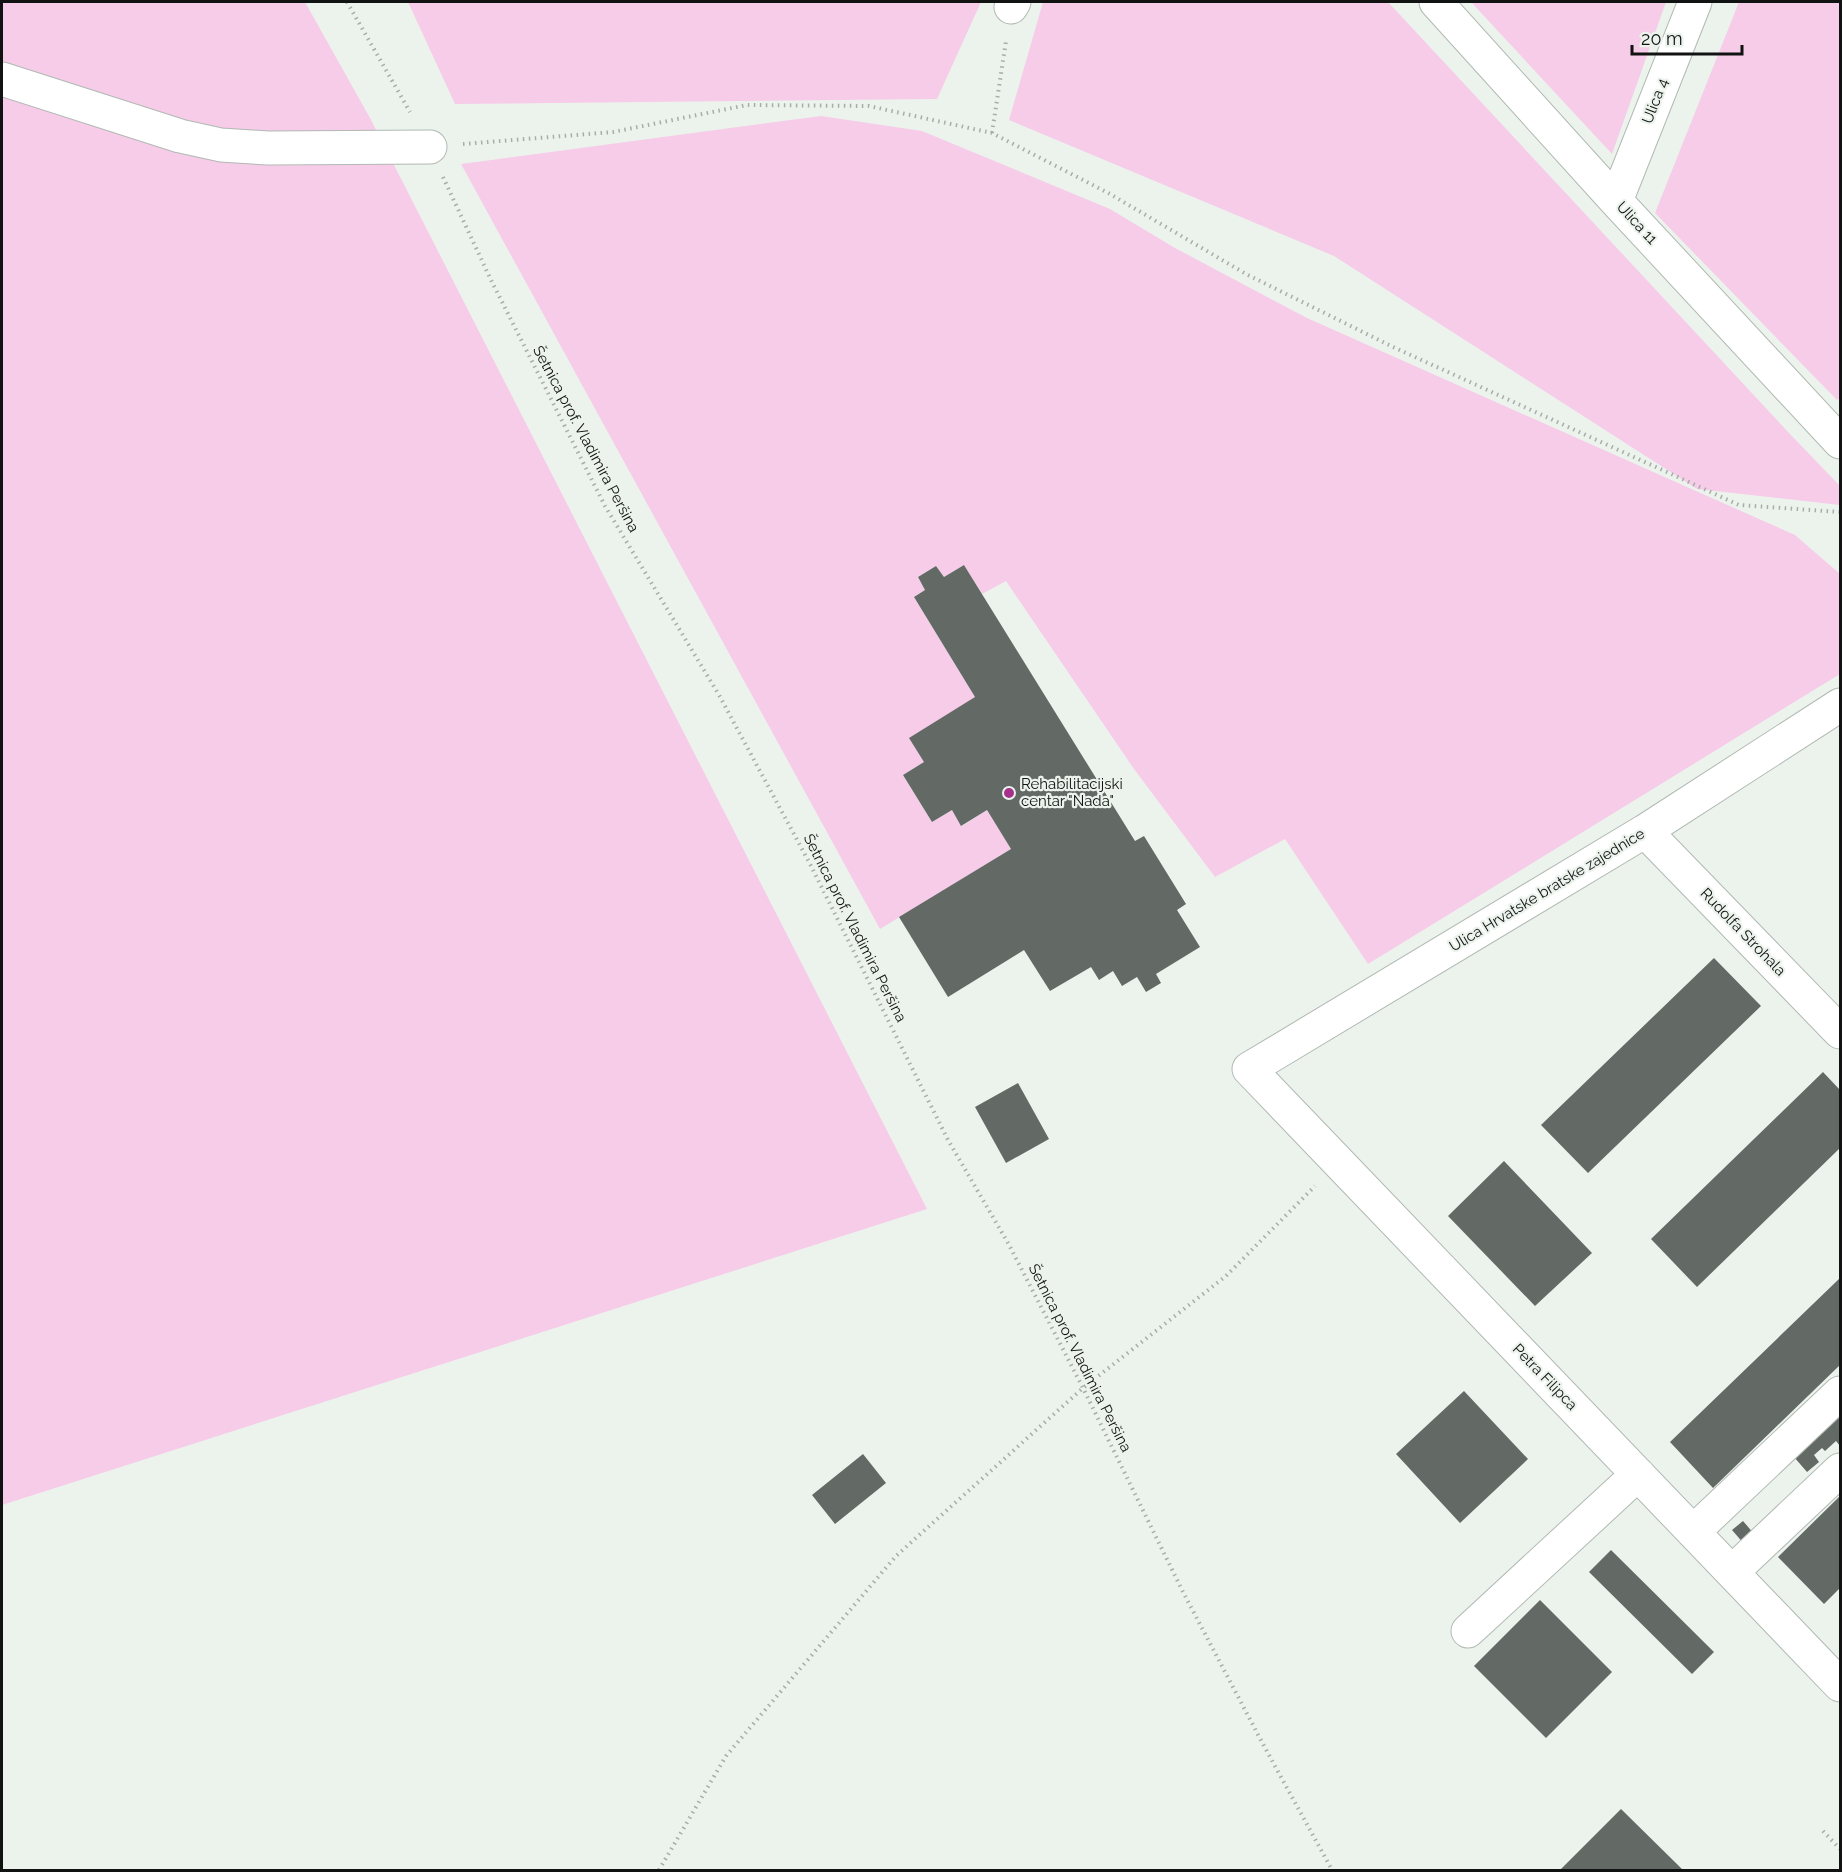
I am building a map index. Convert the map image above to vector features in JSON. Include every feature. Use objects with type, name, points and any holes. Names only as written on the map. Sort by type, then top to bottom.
[{"type":"street","name":"Ulica 11","points":[[1436,2],[1616,201],[1836,429]]},
{"type":"street","name":"Ulica 4","points":[[1616,201],[1695,2]]},
{"type":"street","points":[[9,87],[180,136],[220,145],[268,148],[430,147]]},
{"type":"street","name":"Ulica Hrvatske bratske zajednice","points":[[1249,1069],[1645,831],[1840,705]]},
{"type":"street","name":"Rudolfa Strohala","points":[[1645,831],[1840,1032]]},
{"type":"street","name":"Petra Filipca","points":[[1249,1069],[1840,1686]]},
{"type":"street","points":[[1693,1532],[1840,1393]]},
{"type":"street","points":[[1732,1572],[1840,1470]]},
{"type":"street","points":[[1468,1631],[1638,1474]]},
{"type":"path","name":"Šetnica prof. Vladimira Peršina","points":[[347,2],[430,147],[490,278],[605,506],[724,705],[809,862],[948,1140],[1008,1243],[1083,1388],[1183,1592],[1332,1870]]},
{"type":"path","points":[[992,133],[1013,4]]},
{"type":"path","points":[[430,147],[613,132],[747,105],[869,106],[992,133],[1110,194],[1246,274],[1391,346],[1738,505],[1840,512]]},
{"type":"path","points":[[659,1870],[726,1756],[896,1556],[1083,1388],[1226,1276],[1338,1162]]},
{"type":"path","points":[[1823,1831],[1840,1849]]},
{"type":"shaded area","points":[[2,2],[305,2],[370,118],[927,1209],[2,1505]]},
{"type":"shaded area","points":[[408,2],[981,2],[937,99],[455,104]]},
{"type":"shaded area","points":[[1043,2],[1388,2],[1840,486],[1840,505],[1697,489],[1334,256],[1009,120]]},
{"type":"shaded area","points":[[1471,2],[1666,2],[1612,154]]},
{"type":"shaded area","points":[[1739,2],[1840,2],[1840,398],[1837,400],[1655,213]]},
{"type":"shaded area","points":[[821,116],[922,131],[1110,209],[1175,248],[1307,318],[1795,535],[1840,574],[1840,674],[1368,964],[1285,839],[1215,877],[1134,769],[1006,581],[982,594],[964,565],[944,577],[936,566],[918,577],[925,590],[914,597],[975,697],[924,762],[903,775],[932,822],[952,810],[962,826],[987,810],[1011,849],[880,929],[461,164]]},
{"type":"building","name":"Rehabilitacijski centar \"Nada\"","points":[[964,565],[1135,841],[1144,836],[1186,904],[1177,910],[1200,947],[1156,974],[1161,983],[1146,992],[1137,977],[1122,986],[1113,971],[1099,980],[1091,967],[1050,991],[1024,950],[948,997],[899,917],[1011,849],[987,810],[961,826],[952,810],[932,822],[903,775],[924,762],[909,738],[975,697],[914,597],[925,590],[918,577],[936,566],[944,577]]},
{"type":"building","points":[[1714,958],[1761,1006],[1588,1173],[1541,1125]]},
{"type":"building","points":[[1823,1072],[1840,1090],[1840,1148],[1697,1287],[1651,1239]]},
{"type":"building","points":[[1018,1083],[1049,1139],[1006,1163],[975,1107]]},
{"type":"building","points":[[1504,1161],[1592,1253],[1535,1306],[1448,1216]]},
{"type":"building","points":[[1840,1278],[1840,1365],[1713,1488],[1670,1442]]},
{"type":"building","points":[[1464,1391],[1528,1459],[1460,1523],[1396,1454]]},
{"type":"building","points":[[1840,1416],[1840,1446],[1836,1441],[1825,1451],[1822,1448],[1814,1455],[1819,1462],[1807,1472],[1794,1457]]},
{"type":"building","points":[[863,1454],[886,1483],[835,1524],[812,1495]]},
{"type":"building","points":[[1840,1496],[1840,1588],[1824,1604],[1778,1557]]},
{"type":"building","points":[[1743,1521],[1755,1535],[1745,1545],[1732,1530]]},
{"type":"building","points":[[1611,1550],[1714,1652],[1692,1674],[1589,1572]]},
{"type":"building","points":[[1540,1600],[1612,1672],[1546,1738],[1474,1666]]},
{"type":"building","points":[[1621,1809],[1683,1870],[1560,1870]]},
{"type":"place","name":"Rehabilitacijski centar \"Nada\"","points":[[1009,793]]}]
